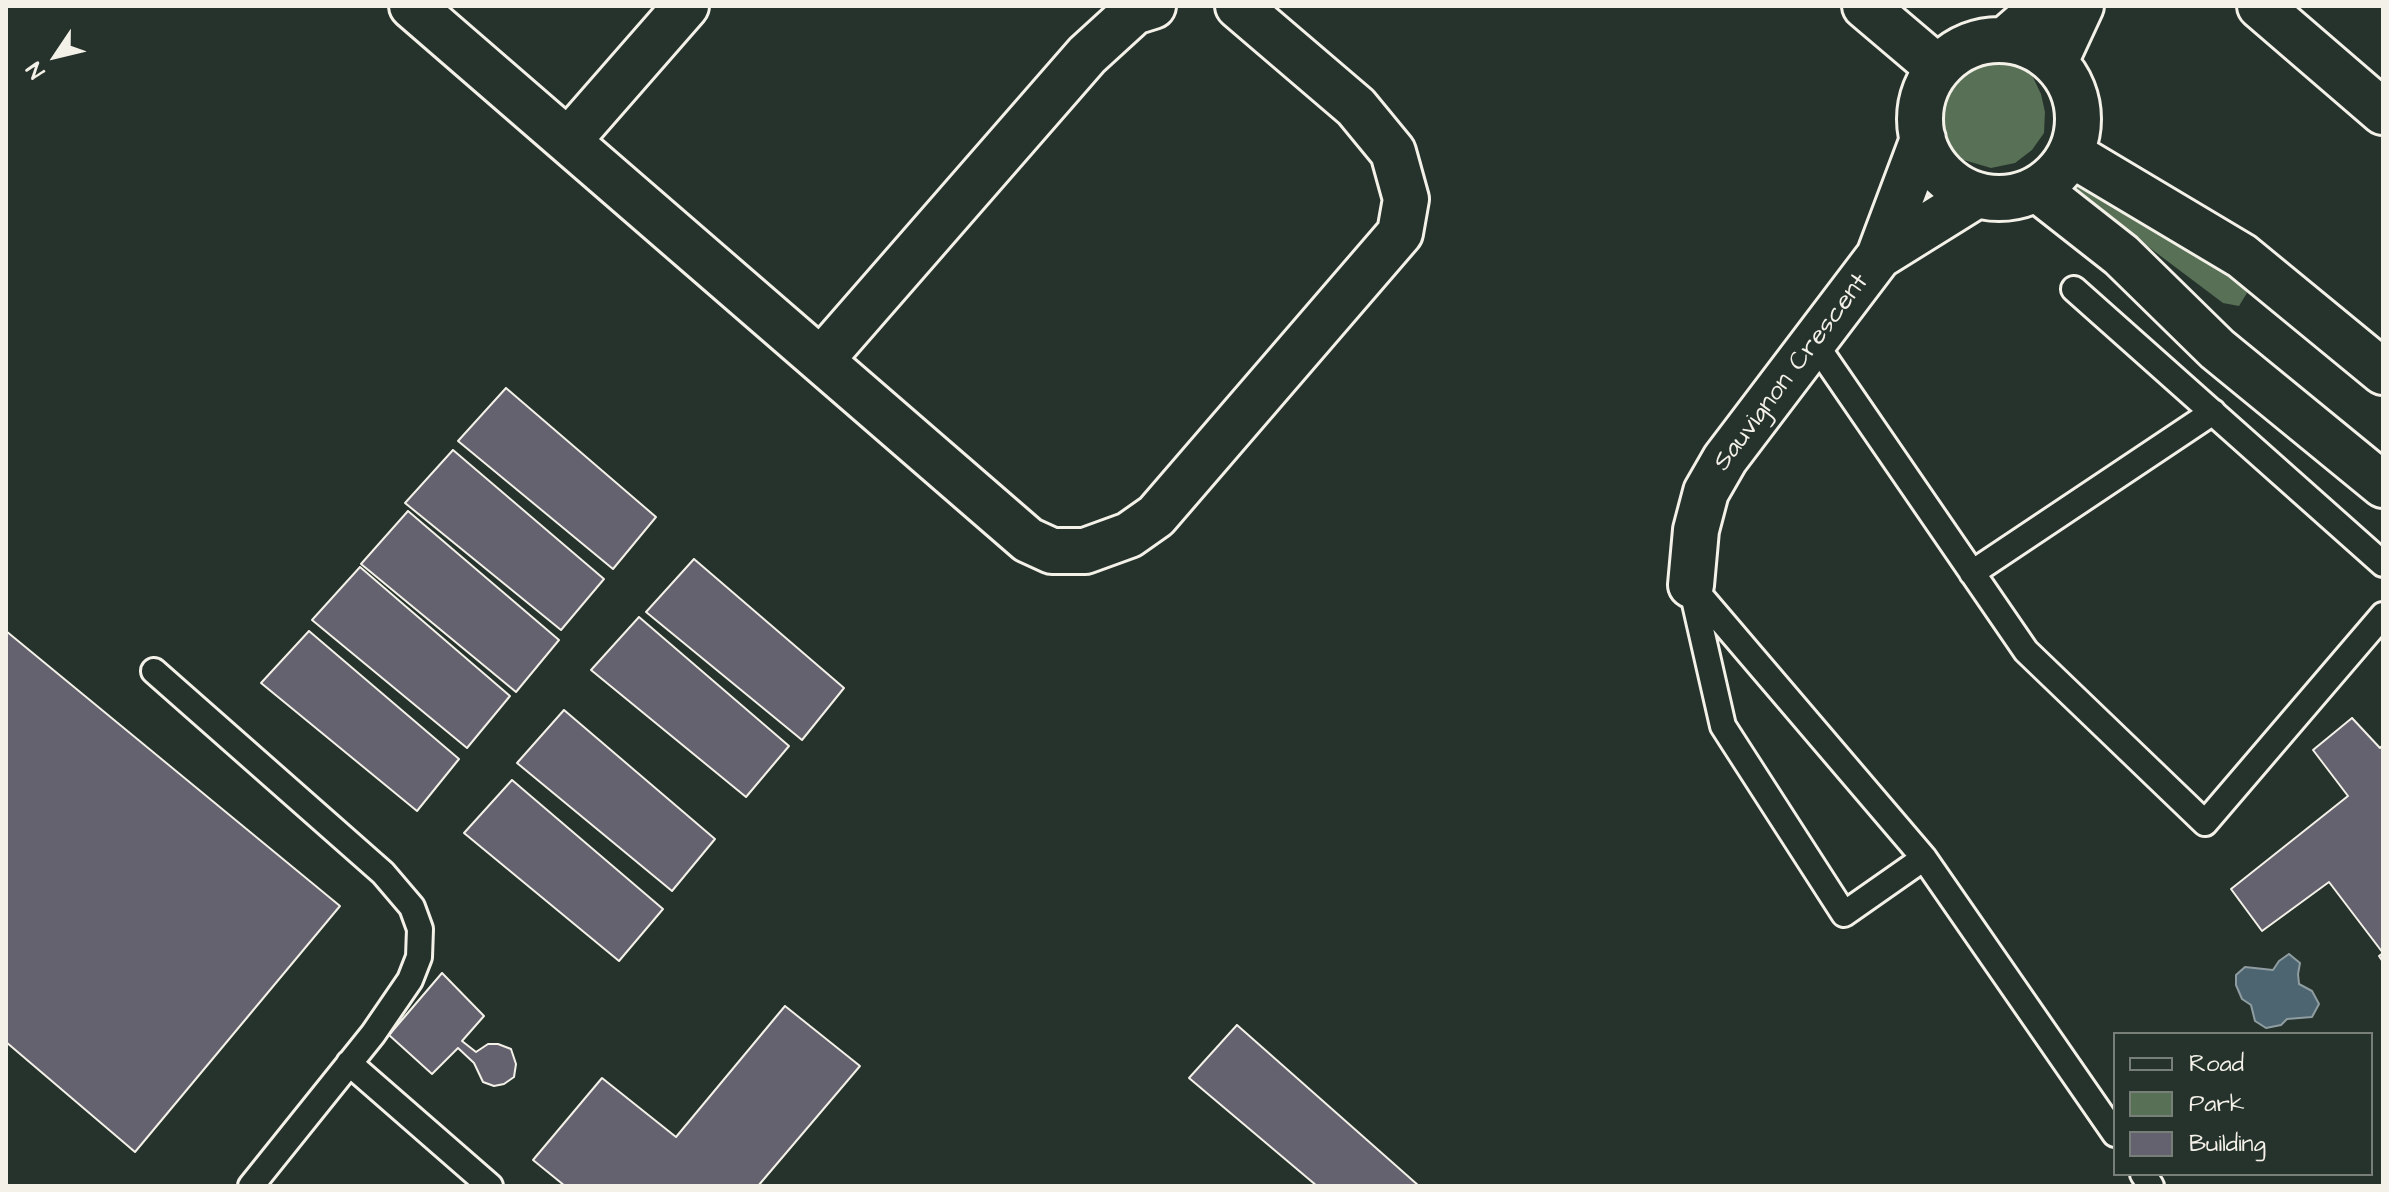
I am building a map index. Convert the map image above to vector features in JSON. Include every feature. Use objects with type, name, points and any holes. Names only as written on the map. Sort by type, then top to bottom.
[{"type":"street","points":[[412,6],[1028,540],[1052,551],[1085,551],[1129,535],[1156,516],[1400,233],[1406,199],[1393,152],[1356,107],[1238,6]]},
{"type":"street","points":[[568,141],[686,6]]},
{"type":"street","points":[[821,360],[1087,55],[1134,12],[1153,6]]},
{"type":"street","points":[[1865,6],[1938,68]]},
{"type":"street","points":[[2005,40],[2044,6]]},
{"type":"street","points":[[2055,62],[2081,6]]},
{"type":"street","points":[[2260,6],[2383,112]]},
{"type":"street","points":[[2005,40],[2031,46],[2055,62],[2069,82],[2077,105],[2078,130],[2071,154],[2051,180],[2018,197],[1997,199],[1964,190],[1942,174],[1927,152],[1921,126],[1922,101],[1938,68],[1968,46],[2005,40]]},
{"type":"street","name":"Sauvignon Crescent","points":[[1691,585],[1696,530],[1706,492],[1725,459],[1879,256],[1923,139]]},
{"type":"street","points":[[2071,154],[2242,256],[2383,372]]},
{"type":"street","points":[[2037,189],[2121,255],[2217,349],[2383,485]]},
{"type":"street","name":"Sauvignon Crescent","points":[[1879,256],[1977,195]]},
{"type":"lane","points":[[2074,289],[2383,564]]},
{"type":"lane","points":[[1814,342],[2026,651],[2205,823],[2383,615]]},
{"type":"lane","points":[[1972,573],[2213,412]]},
{"type":"lane","points":[[1691,585],[1723,726],[1844,914],[1924,858]]},
{"type":"lane","points":[[1691,585],[1924,858],[2113,1131]]},
{"type":"lane","points":[[154,671],[383,873],[412,907],[420,929],[419,957],[402,991],[373,1034],[251,1186]]},
{"type":"lane","points":[[349,1063],[490,1186]]},
{"type":"green space","points":[[2005,57],[2029,69],[2041,94],[2045,112],[2044,133],[2032,150],[2015,163],[1991,168],[1957,158],[1942,135],[1934,110],[1941,86],[1963,64],[1984,58]]},
{"type":"green space","points":[[2072,178],[2240,280],[2247,293],[2239,306],[2223,303],[2073,190],[2067,183]]},
{"type":"water","points":[[2289,954],[2300,963],[2299,984],[2312,991],[2319,1004],[2312,1017],[2287,1019],[2281,1025],[2266,1028],[2255,1021],[2251,1005],[2242,999],[2236,985],[2236,975],[2245,967],[2273,970]]},
{"type":"building","points":[[506,388],[656,517],[613,569],[458,441]]},
{"type":"building","points":[[453,450],[604,579],[561,630],[405,503]]},
{"type":"building","points":[[408,511],[559,640],[516,692],[361,564]]},
{"type":"building","points":[[694,559],[844,688],[802,740],[646,612]]},
{"type":"building","points":[[360,567],[510,696],[467,748],[312,620]]},
{"type":"building","points":[[639,617],[789,746],[746,797],[591,670]]},
{"type":"building","points":[[6,631],[340,906],[135,1152],[6,1042]]},
{"type":"building","points":[[309,631],[459,759],[417,811],[261,683]]},
{"type":"building","points":[[564,710],[715,839],[672,891],[517,763]]},
{"type":"building","points":[[2352,718],[2380,748],[2383,745],[2383,953],[2329,882],[2262,931],[2231,889],[2348,796],[2313,750]]},
{"type":"building","points":[[512,780],[663,909],[619,961],[464,833]]},
{"type":"building","points":[[442,973],[484,1016],[462,1041],[476,1052],[488,1044],[511,1049],[516,1064],[514,1077],[504,1084],[494,1086],[483,1082],[474,1063],[458,1048],[432,1074],[389,1035]]},
{"type":"building","points":[[785,1006],[860,1066],[758,1186],[565,1186],[533,1160],[602,1078],[676,1137]]},
{"type":"building","points":[[1237,1025],[1419,1186],[1317,1186],[1189,1078]]}]
